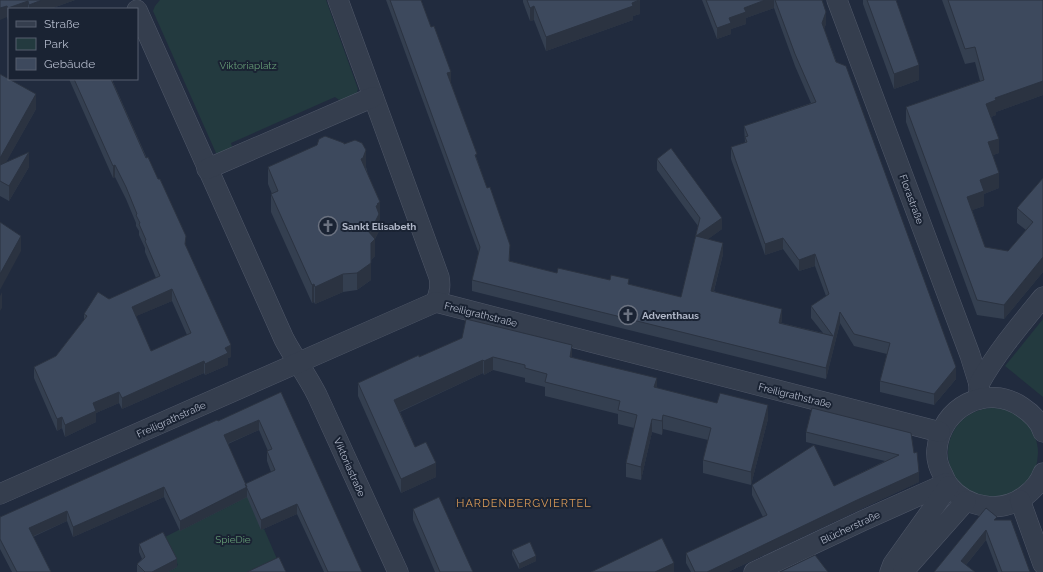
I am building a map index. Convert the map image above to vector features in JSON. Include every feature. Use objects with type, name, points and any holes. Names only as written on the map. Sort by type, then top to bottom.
[{"type":"street","points":[[338,0],[440,283],[440,290],[436,302]]},
{"type":"street","name":"Florastraße","points":[[837,0],[970,355],[979,391]]},
{"type":"street","points":[[138,11],[280,332],[298,363]]},
{"type":"street","points":[[207,169],[373,97]]},
{"type":"street","points":[[1043,297],[988,367],[979,391],[949,417],[940,432],[937,450],[939,468],[948,485],[966,501],[979,506],[993,507],[1007,505],[1020,500],[1032,490],[1043,473]]},
{"type":"street","name":"Freiligrathstraße","points":[[0,494],[436,302],[940,432]]},
{"type":"street","name":"Viktoriastraße","points":[[298,363],[311,383],[320,401],[398,572]]},
{"type":"street","points":[[979,391],[1015,402],[1030,412],[1043,432]]},
{"type":"street","points":[[890,572],[892,564],[948,485]]},
{"type":"street","name":"Blücherstraße","points":[[754,572],[862,522],[948,485]]},
{"type":"street","points":[[1020,500],[1043,564]]},
{"type":"street","points":[[903,572],[966,501]]},
{"type":"green space","name":"Viktoriaplatz","points":[[160,0],[326,0],[358,89],[356,95],[342,102],[335,97],[231,143],[233,150],[222,154],[216,153],[153,11]]},
{"type":"green space","points":[[1043,319],[1043,397],[1005,366]]},
{"type":"green space","points":[[993,408],[1010,411],[1025,421],[1035,436],[1038,453],[1035,470],[1025,485],[1010,495],[993,498],[976,495],[961,485],[951,470],[948,453],[951,436],[961,421],[976,411]]},
{"type":"green space","name":"SpieDie","points":[[249,494],[280,566],[266,572],[165,572],[178,565],[165,537]]},
{"type":"building","points":[[0,0],[42,0],[29,5],[28,1],[8,8],[7,6],[0,8]]},
{"type":"building","points":[[390,0],[421,0],[431,27],[434,26],[451,72],[447,73],[477,154],[475,155],[487,188],[490,187],[510,245],[509,261],[557,273],[558,268],[610,280],[611,275],[629,279],[628,284],[681,297],[700,218],[657,159],[671,148],[722,218],[696,236],[723,243],[711,291],[782,309],[779,323],[833,336],[811,306],[829,294],[815,254],[799,260],[783,238],[765,244],[731,147],[747,142],[745,137],[748,136],[744,126],[816,102],[795,54],[775,0],[822,0],[826,12],[822,23],[836,62],[846,66],[956,367],[934,394],[880,381],[890,343],[854,334],[840,312],[826,368],[472,280],[480,247]]},
{"type":"building","points":[[527,0],[639,0],[632,3],[633,6],[546,37],[534,6],[530,8]]},
{"type":"building","points":[[706,0],[765,0],[744,8],[746,12],[729,18],[731,23],[717,28]]},
{"type":"building","points":[[867,0],[896,0],[919,65],[894,74]]},
{"type":"building","points":[[948,0],[1043,0],[1043,81],[995,98],[996,100],[986,104],[999,139],[988,142],[999,173],[980,180],[984,191],[967,197],[985,247],[1008,251],[1033,222],[1017,208],[1043,178],[1043,257],[1004,305],[977,300],[906,107],[984,80],[975,47],[965,49]]},
{"type":"building","points":[[0,74],[8,78],[8,80],[11,80],[36,94],[0,158]]},
{"type":"building","points":[[74,80],[111,80],[146,158],[148,157],[158,179],[160,179],[186,236],[185,244],[231,345],[225,348],[228,353],[205,364],[204,361],[122,398],[119,392],[93,403],[96,411],[65,425],[62,417],[57,419],[34,367],[56,356],[87,316],[84,314],[98,292],[109,299],[160,276],[145,241],[146,240],[136,215],[137,214],[115,165],[113,166]],"holes":[[[172,289],[191,333],[151,351],[132,307]]]},
{"type":"building","name":"Sankt Elisabeth","points":[[325,136],[344,144],[355,140],[362,143],[366,150],[363,158],[361,159],[380,202],[376,206],[379,214],[372,229],[368,231],[375,239],[371,243],[371,263],[357,273],[343,274],[315,287],[314,284],[312,285],[271,194],[278,191],[268,167],[317,145],[319,139]]},
{"type":"building","points":[[29,152],[9,186],[0,181],[0,165]]},
{"type":"building","points":[[0,222],[21,236],[0,274]]},
{"type":"building","points":[[466,319],[572,345],[570,357],[657,378],[654,387],[717,403],[720,393],[768,405],[751,472],[703,460],[711,428],[663,415],[662,421],[652,419],[641,467],[626,463],[637,415],[618,410],[620,401],[545,382],[547,374],[525,368],[525,365],[493,357],[484,361],[483,360],[394,400],[415,447],[426,442],[436,463],[401,479],[358,383],[419,355],[419,357],[462,338]]},
{"type":"building","points":[[281,392],[362,572],[328,572],[297,504],[261,520],[246,487],[180,521],[164,487],[73,527],[67,511],[29,528],[51,572],[17,572],[0,539],[0,517]],"holes":[[[259,420],[272,449],[267,451],[275,470],[246,484],[224,435]]]},
{"type":"building","points":[[812,408],[911,433],[914,453],[917,452],[919,472],[707,572],[695,572],[686,553],[767,515],[752,485],[814,445],[834,486],[899,455],[806,432]]},
{"type":"building","points":[[439,497],[473,572],[440,572],[413,509]]},
{"type":"building","points":[[986,508],[997,517],[994,520],[1011,520],[1030,572],[1002,572],[986,530],[961,561],[975,572],[934,572]]},
{"type":"building","points":[[163,532],[177,559],[152,572],[145,572],[137,564],[145,557],[139,544]]},
{"type":"building","points":[[662,538],[674,563],[655,572],[591,572]]},
{"type":"building","points":[[530,542],[536,556],[519,564],[512,550]]},
{"type":"building","points":[[815,555],[828,572],[780,572]]},
{"type":"building","points":[[279,557],[286,572],[247,572]]},
{"type":"place","name":"Sankt Elisabeth","points":[[328,226]]},
{"type":"place","name":"Adventhaus","points":[[628,315]]},
{"type":"district","name":"HARDENBERGVIERTEL","points":[[524,503]]}]
